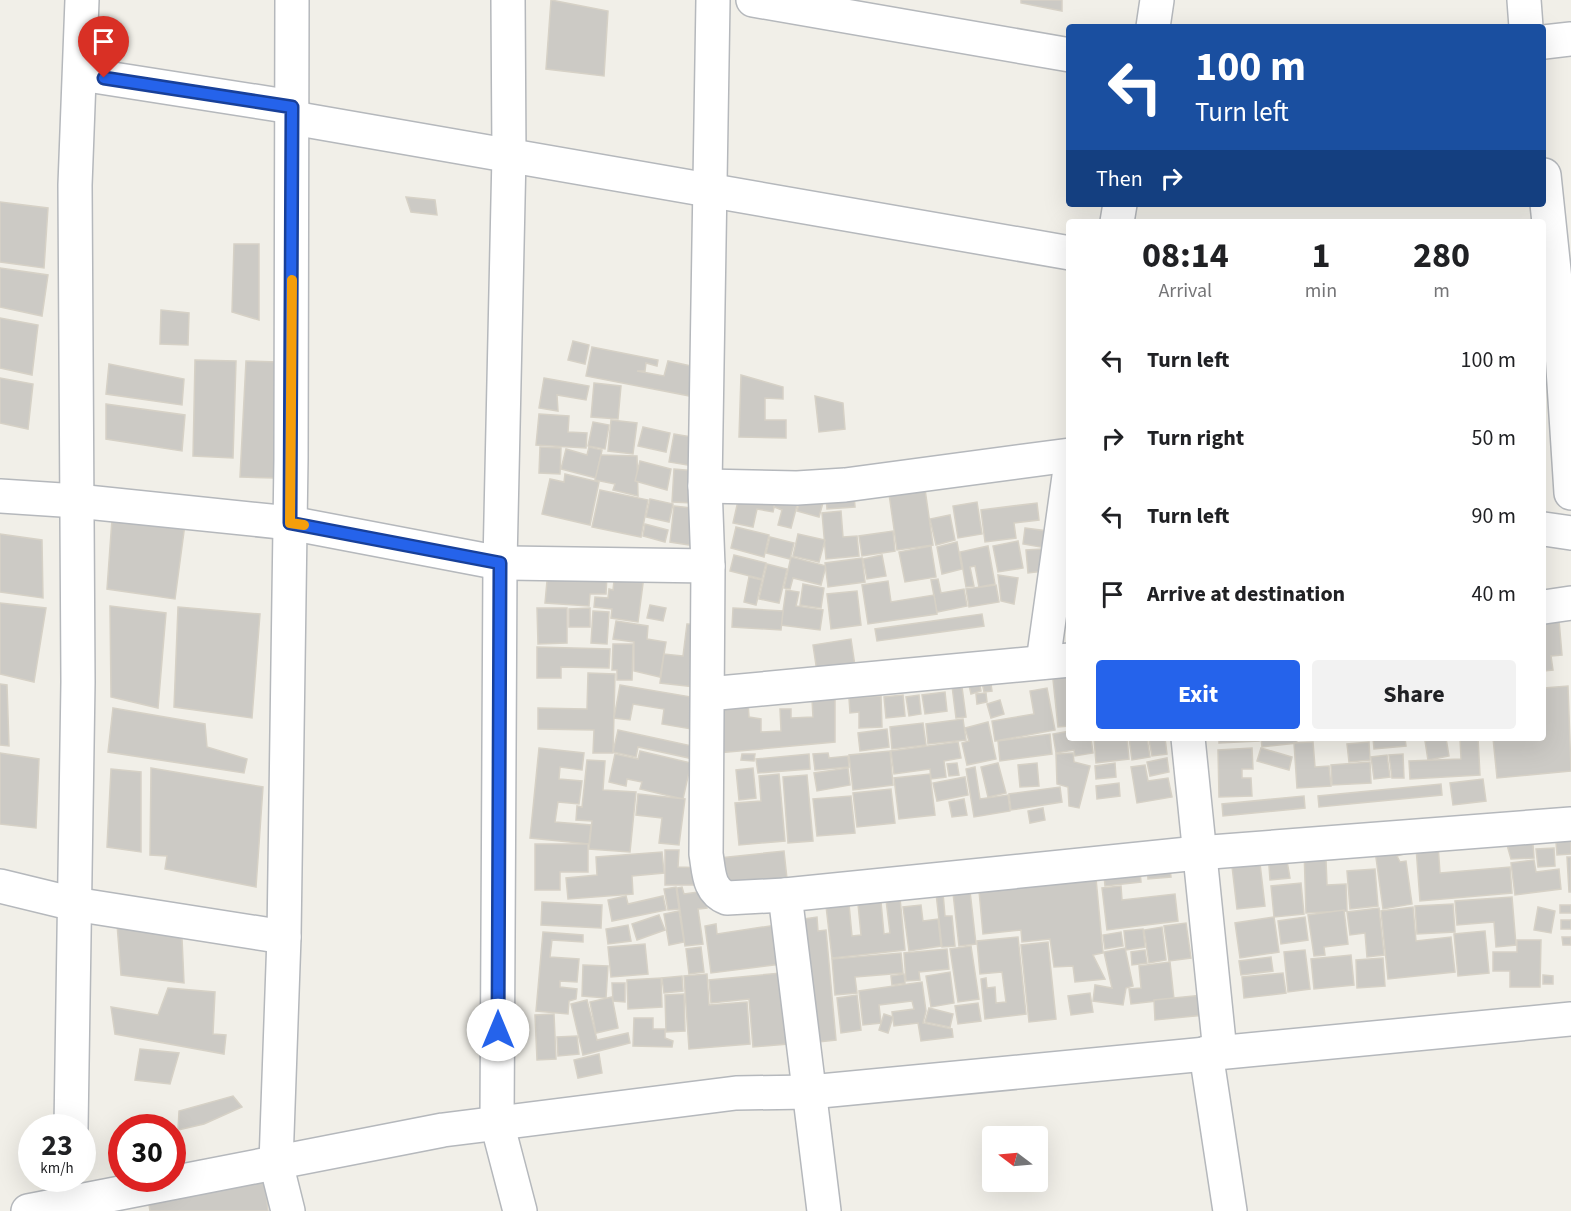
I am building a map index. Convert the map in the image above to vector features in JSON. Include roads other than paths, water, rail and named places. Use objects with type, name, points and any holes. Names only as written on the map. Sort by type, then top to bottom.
[{"type":"street","points":[[71,1114],[78,682],[75,185],[82,0]]},
{"type":"street","points":[[288,1211],[276,1163],[284,937],[290,523],[292,0]]},
{"type":"street","points":[[508,0],[509,154],[500,563],[497,1123],[520,1211]]},
{"type":"street","points":[[713,0],[705,486],[708,566],[706,854],[712,887],[719,895],[727,898],[784,895],[1198,853],[1571,824]]},
{"type":"street","points":[[753,0],[1066,54]]},
{"type":"street","points":[[1153,24],[1157,0]]},
{"type":"street","points":[[1524,0],[1526,24]]},
{"type":"street","points":[[1546,42],[1571,39]]},
{"type":"street","points":[[81,74],[710,192],[1066,253]]},
{"type":"street","points":[[1546,182],[1560,235],[1552,336],[1568,412],[1571,493]]},
{"type":"street","points":[[705,486],[797,488],[845,485],[1066,456]]},
{"type":"street","points":[[0,496],[76,501],[290,523],[500,563],[708,566]]},
{"type":"street","points":[[708,694],[1056,661],[1066,524]]},
{"type":"street","points":[[1546,530],[1571,533]]},
{"type":"street","points":[[1546,607],[1571,603]]},
{"type":"street","points":[[1188,741],[1213,1053],[1230,1211]]},
{"type":"street","points":[[0,886],[74,904],[284,937]]},
{"type":"street","points":[[784,895],[824,1211]]},
{"type":"street","points":[[28,1211],[70,1198],[276,1163],[443,1130],[736,1093],[810,1092],[1571,1019]]}]
